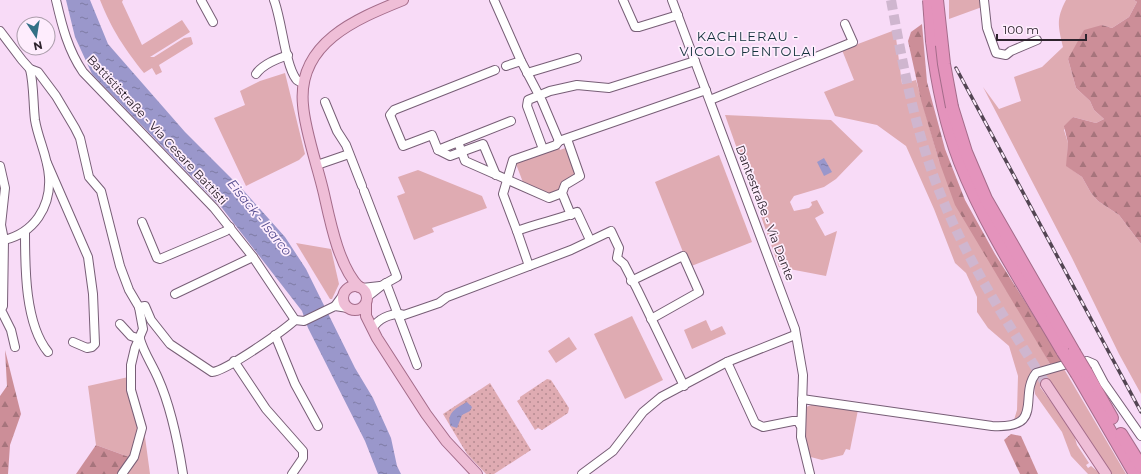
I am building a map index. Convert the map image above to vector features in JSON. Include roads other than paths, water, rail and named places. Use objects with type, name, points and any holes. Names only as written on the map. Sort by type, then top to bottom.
[{"type":"highway","points":[[929,0],[932,41],[942,103],[953,142],[970,185],[996,236],[1069,352],[1083,369],[1141,466]]},
{"type":"highway","points":[[938,0],[944,64],[952,107],[966,152],[986,199],[1069,352]]},
{"type":"highway","points":[[1083,369],[1136,474]]},
{"type":"main road","points":[[377,338],[344,302],[339,253],[304,112],[302,95],[304,83],[310,66],[317,54],[341,29],[352,22],[403,0]]},
{"type":"main road","points":[[339,253],[348,275],[360,287],[366,301],[366,316],[377,338],[446,441],[477,474]]},
{"type":"main road","points":[[344,294],[352,286],[360,287]]},
{"type":"main road","points":[[350,309],[362,308],[366,301]]},
{"type":"main road","points":[[1046,384],[1106,474]]},
{"type":"street","name":"Battististraße - Via Cesare Battisti","points":[[56,0],[71,51],[83,72],[174,165],[230,227],[253,257],[295,320]]},
{"type":"street","points":[[201,0],[213,22]]},
{"type":"street","points":[[274,0],[280,17],[288,55],[296,79],[304,83]]},
{"type":"street","points":[[494,0],[520,61],[563,140],[580,176],[565,185],[562,193],[571,215]]},
{"type":"street","points":[[623,0],[634,27],[639,27],[678,15]]},
{"type":"street","name":"Dantestraße - Via Dante","points":[[672,0],[795,329],[795,335],[802,362],[801,437],[810,474]]},
{"type":"street","points":[[984,0],[988,32],[996,53],[1006,55],[1011,51],[1037,40]]},
{"type":"street","points":[[710,100],[853,42],[845,24]]},
{"type":"street","points":[[0,31],[30,69],[38,72],[56,96],[77,132],[89,177],[101,190],[120,266],[129,290],[139,307],[143,329],[135,348],[132,365],[131,390],[142,428],[134,457],[122,474]]},
{"type":"street","points":[[256,74],[259,70],[275,60],[288,55]]},
{"type":"street","points":[[527,73],[577,58]]},
{"type":"street","points":[[506,66],[520,61]]},
{"type":"street","points":[[543,149],[526,102],[528,100],[550,91],[577,85],[609,88],[695,61]]},
{"type":"street","points":[[4,240],[25,233],[35,223],[42,213],[48,190],[49,176],[47,163],[35,120],[30,69]]},
{"type":"street","points":[[495,70],[394,110],[390,114],[403,146],[432,135],[438,150],[450,156],[483,144],[496,175]]},
{"type":"street","points":[[526,268],[517,231],[503,194],[514,160],[563,140],[706,90]]},
{"type":"street","points":[[325,102],[363,188],[397,277],[384,284],[366,301]]},
{"type":"street","points":[[438,150],[511,121]]},
{"type":"street","points":[[458,142],[465,161],[549,198],[562,193]]},
{"type":"street","points":[[317,165],[349,154]]},
{"type":"street","points":[[47,163],[88,257],[93,294],[95,344],[92,347],[87,348],[73,342]]},
{"type":"street","points":[[0,166],[5,188],[1,225],[4,240],[3,306],[1,310],[11,330],[16,347]]},
{"type":"street","points":[[517,231],[543,222],[548,223],[577,212],[590,240]]},
{"type":"street","points":[[142,222],[157,258],[160,260],[226,231],[230,227]]},
{"type":"street","points":[[375,325],[379,320],[398,313],[404,315],[439,303],[447,297],[526,268],[611,231],[619,248],[617,258],[624,264],[631,281],[684,386]]},
{"type":"street","points":[[25,233],[26,287],[40,342],[48,352]]},
{"type":"street","points":[[631,281],[683,256],[699,292],[651,318]]},
{"type":"street","points":[[175,294],[253,257]]},
{"type":"street","points":[[360,287],[384,284]]},
{"type":"street","points":[[384,284],[398,313],[418,365]]},
{"type":"street","points":[[139,307],[145,306],[151,320],[170,344],[207,370],[216,372],[275,335],[295,320],[304,321],[332,308],[344,294]]},
{"type":"street","points":[[332,308],[350,309]]},
{"type":"street","points":[[120,324],[131,336],[140,339]]},
{"type":"street","points":[[275,335],[295,384],[318,426]]},
{"type":"street","points":[[582,474],[613,451],[644,412],[661,397],[727,362],[795,335]]},
{"type":"street","points":[[140,339],[143,350],[158,378],[167,404],[183,474]]},
{"type":"street","points":[[234,361],[266,409],[303,451],[303,458],[292,474]]},
{"type":"street","points":[[727,362],[755,424],[763,426],[798,421],[800,425]]},
{"type":"street","points":[[1083,369],[1094,364],[1104,383],[1141,436]]},
{"type":"street","points":[[802,399],[992,426],[1013,426],[1024,417],[1028,408],[1031,383],[1036,373],[1064,365]]},
{"type":"water","name":"Eisack - Isarco","points":[[66,0],[90,0],[108,44],[185,132],[243,190],[285,237],[306,269],[355,368],[373,398],[391,438],[397,466],[401,474],[378,474],[365,441],[308,328],[302,311],[222,208],[92,74],[75,37]]},
{"type":"water","points":[[824,158],[832,172],[824,176],[817,162]]},
{"type":"water","points":[[467,402],[472,407],[470,411],[462,415],[457,428],[451,426],[450,417],[453,411]]},
{"type":"tunnel","points":[[891,0],[905,74],[923,146],[940,193],[962,243],[988,291],[1046,384]]},
{"type":"railway","points":[[956,68],[1141,412]]},
{"type":"district","name":"KACHLERAU - VICOLO PENTOLAI","points":[[748,44]]}]
